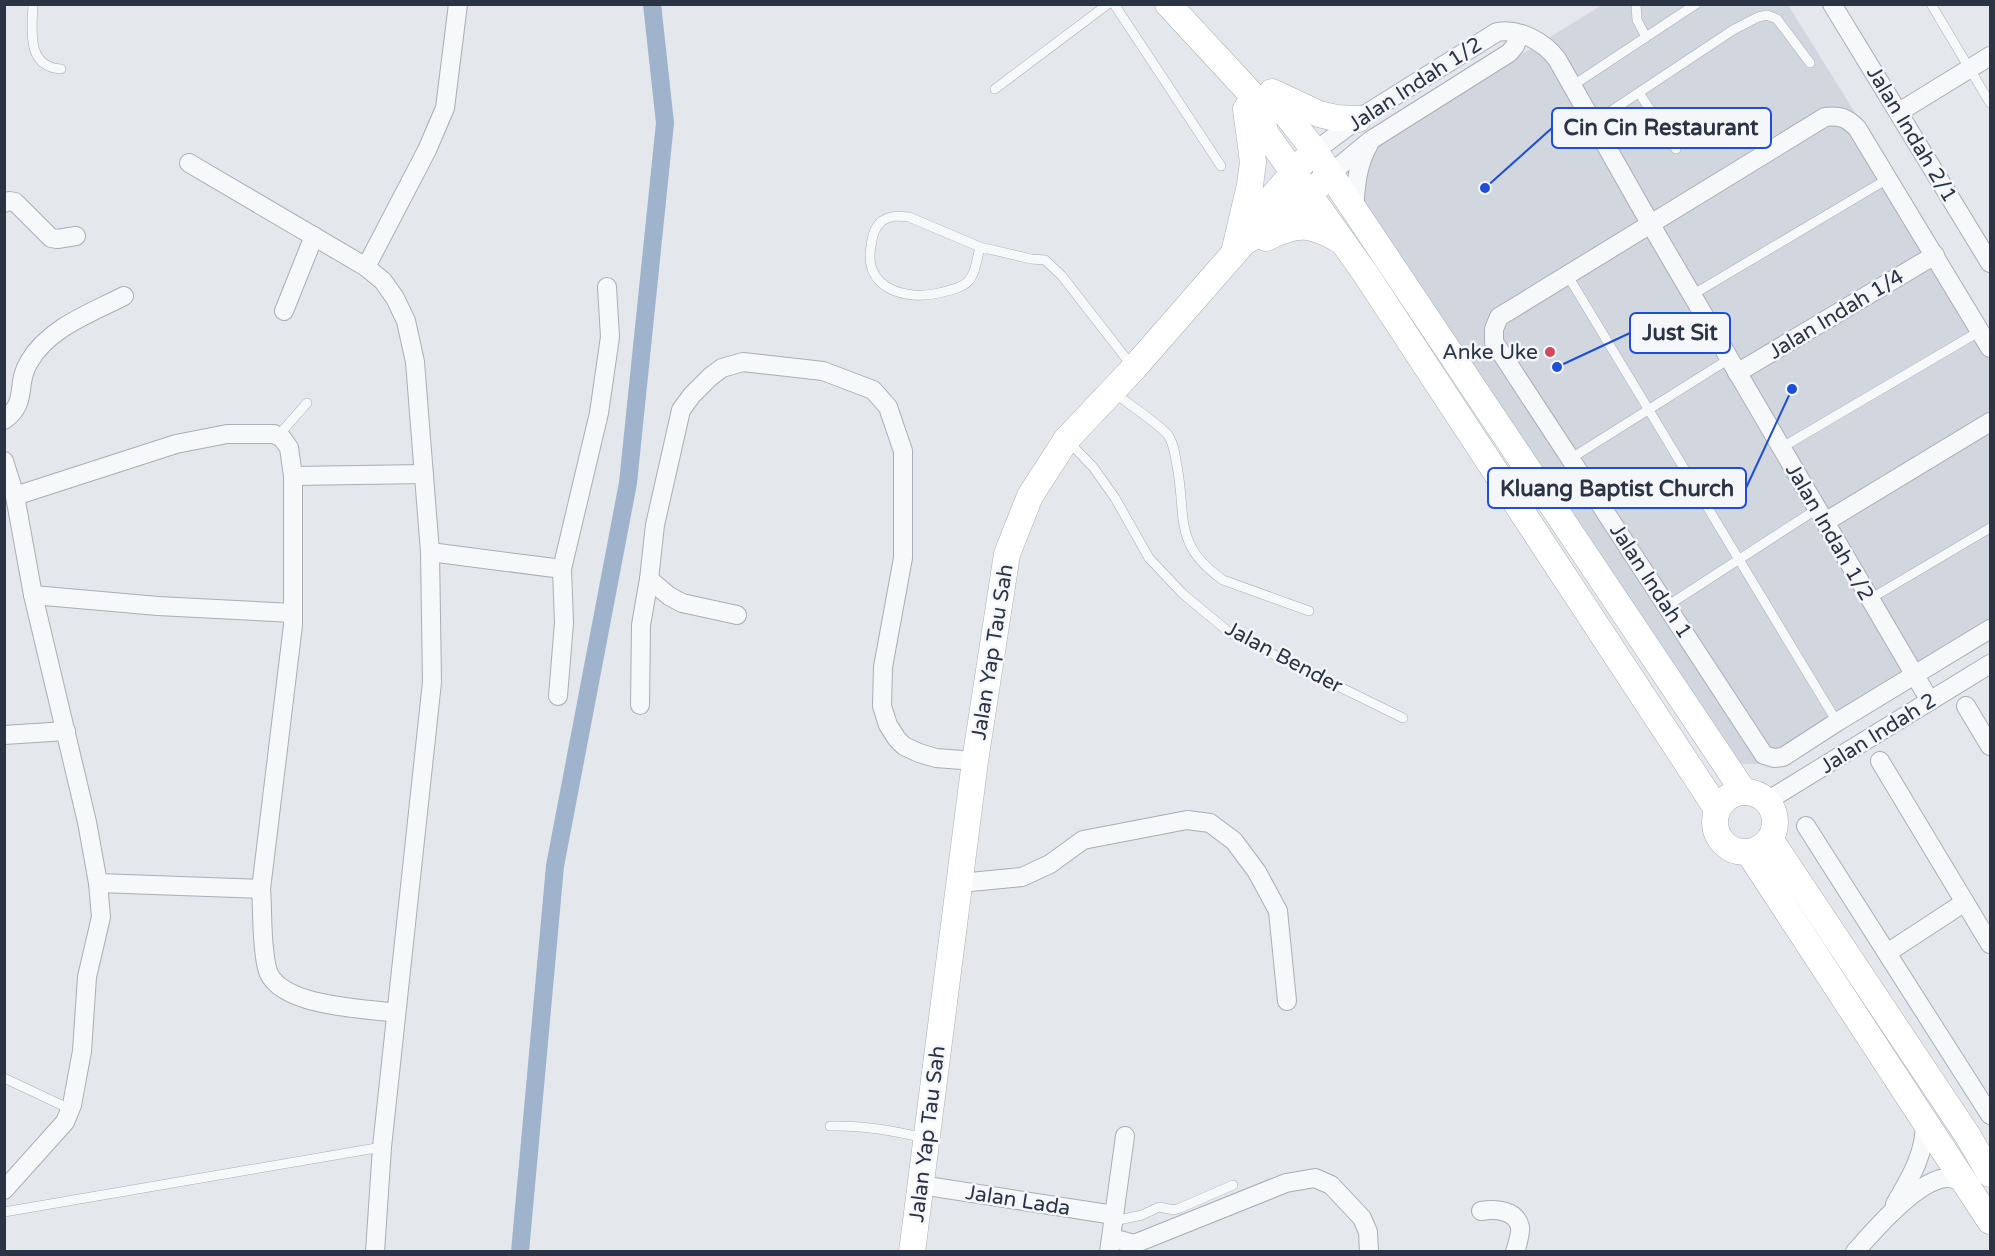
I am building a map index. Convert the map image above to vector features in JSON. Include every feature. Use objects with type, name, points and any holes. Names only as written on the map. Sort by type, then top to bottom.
[{"type":"street","points":[[366,267],[427,150],[445,108],[458,4]]},
{"type":"street","points":[[1168,4],[1255,98],[1274,105],[1286,114],[1315,151],[1755,797],[1772,810],[1775,819],[1770,839],[1757,850],[1749,853],[1728,848],[1720,840],[1715,830],[1714,819],[1718,809],[1724,800],[1733,794],[1755,797]]},
{"type":"street","name":"Jalan Indah 2/1","points":[[1832,4],[1990,263]]},
{"type":"street","name":"Jalan Indah 1/2","points":[[1315,151],[1365,129],[1497,32],[1520,34],[1549,48],[1930,701]]},
{"type":"street","points":[[1899,112],[1990,56]]},
{"type":"street","points":[[1233,75],[1319,114],[1365,129],[1354,209]]},
{"type":"street","points":[[1233,75],[1246,105],[1253,162],[1239,248]]},
{"type":"street","points":[[1255,98],[1266,134],[1344,243],[1718,809]]},
{"type":"street","name":"Jalan Indah 1","points":[[1889,178],[1857,128],[1848,119],[1837,116],[1825,117],[1499,317],[1494,329],[1494,342],[1764,755],[1774,758],[1783,757],[1990,629]]},
{"type":"street","name":"Jalan Indah 1/2","points":[[1330,174],[1365,129]]},
{"type":"street","points":[[1239,248],[1258,213],[1292,172],[1315,151]]},
{"type":"street","points":[[189,163],[366,267],[383,281],[395,297],[406,321],[416,362],[430,552],[432,682],[382,1147],[375,1251]]},
{"type":"street","name":"Jalan Yap Tau Sah","points":[[912,1251],[975,761],[1007,554],[1030,496],[1066,440],[1134,368],[1239,248],[1272,226],[1330,174]]},
{"type":"street","points":[[1889,178],[1990,348]]},
{"type":"street","points":[[4,203],[15,202],[51,237],[57,239],[76,236]]},
{"type":"street","points":[[1239,248],[1282,230],[1307,226],[1320,229],[1344,243]]},
{"type":"street","points":[[284,311],[314,236]]},
{"type":"street","name":"Jalan Indah 1/4","points":[[1733,366],[1935,255]]},
{"type":"street","points":[[558,696],[564,623],[562,569],[599,413],[610,337],[607,287]]},
{"type":"street","points":[[4,420],[16,410],[27,363],[38,349],[72,322],[124,296]]},
{"type":"street","points":[[640,705],[641,625],[655,525],[681,410],[710,377],[722,368],[743,362],[823,371],[873,390],[888,407],[903,451],[903,558],[883,667],[882,706],[888,724],[904,746],[919,753],[936,758],[975,761]]},
{"type":"street","points":[[1821,515],[1990,422]]},
{"type":"street","points":[[12,500],[177,444],[227,434],[274,434],[290,448],[293,476],[292,613],[286,693],[261,889],[267,970],[278,986],[293,996],[314,1002],[396,1013]]},
{"type":"street","points":[[4,461],[87,822],[98,883],[100,917],[87,977],[82,1051],[70,1109],[65,1122],[4,1190]]},
{"type":"street","points":[[293,476],[424,474]]},
{"type":"street","points":[[430,552],[562,569]]},
{"type":"street","points":[[649,579],[669,596],[682,603],[737,615]]},
{"type":"street","points":[[33,595],[158,606],[292,613]]},
{"type":"street","name":"Jalan Indah 2","points":[[1755,797],[1930,701],[1990,664]]},
{"type":"street","points":[[1966,706],[1990,746]]},
{"type":"street","points":[[4,735],[66,731]]},
{"type":"street","points":[[1880,761],[1990,944]]},
{"type":"street","points":[[960,883],[1022,877],[1050,864],[1083,840],[1186,820],[1210,823],[1234,841],[1257,872],[1278,911],[1287,1001]]},
{"type":"street","points":[[1806,826],[1887,953],[1985,1095],[1990,1115]]},
{"type":"street","points":[[1770,839],[1968,1136],[1990,1174]]},
{"type":"street","points":[[1749,853],[1990,1221]]},
{"type":"street","points":[[98,883],[261,889]]},
{"type":"street","points":[[1887,953],[1965,902]]},
{"type":"street","points":[[1890,1214],[1916,1168],[1926,1137],[1925,1120]]},
{"type":"street","points":[[1112,1231],[1125,1136]]},
{"type":"street","points":[[1141,1247],[1286,1183],[1315,1178],[1331,1185],[1362,1218],[1368,1232],[1369,1251]]},
{"type":"street","points":[[1855,1251],[1890,1214],[1920,1189],[1942,1179],[1953,1178],[1968,1185]]},
{"type":"street","name":"Jalan Lada","points":[[921,1185],[1112,1231],[1130,1243],[1141,1247]]},
{"type":"street","points":[[1482,1211],[1494,1209],[1508,1212],[1518,1222],[1520,1228],[1515,1251]]},
{"type":"lane","points":[[33,4],[33,46],[37,58],[50,69],[61,69]]},
{"type":"lane","points":[[995,89],[1108,4]]},
{"type":"lane","points":[[1114,4],[1221,166]]},
{"type":"lane","points":[[1636,4],[1637,20],[1646,37]]},
{"type":"lane","points":[[1572,86],[1695,4]]},
{"type":"lane","points":[[1931,4],[1990,103]]},
{"type":"lane","points":[[1593,123],[1733,30],[1758,17],[1767,15],[1777,19],[1810,63]]},
{"type":"lane","points":[[1639,93],[1676,149]]},
{"type":"lane","points":[[1692,295],[1889,178]]},
{"type":"lane","points":[[980,247],[971,280],[960,288],[930,295],[897,293],[884,285],[874,274],[869,254],[872,238],[878,225],[892,216],[909,217],[980,247],[1045,260],[1062,276],[1134,368]]},
{"type":"lane","points":[[1568,276],[1837,722]]},
{"type":"lane","points":[[1781,448],[1980,331]]},
{"type":"lane","points":[[1570,459],[1648,409],[1733,366]]},
{"type":"lane","points":[[1111,390],[1167,434],[1174,449],[1180,480],[1181,512],[1185,533],[1199,559],[1223,580],[1310,611]]},
{"type":"lane","points":[[278,436],[307,403]]},
{"type":"lane","name":"Jalan Bender","points":[[1066,440],[1093,467],[1115,498],[1149,558],[1183,594],[1230,633],[1403,718]]},
{"type":"lane","points":[[1667,606],[1739,559],[1821,515]]},
{"type":"lane","points":[[1870,599],[1990,528]]},
{"type":"lane","points":[[4,1078],[70,1109]]},
{"type":"lane","points":[[830,1126],[854,1125],[926,1139]]},
{"type":"lane","points":[[4,1212],[382,1147]]},
{"type":"lane","points":[[1112,1231],[1159,1208],[1174,1210],[1233,1185]]},
{"type":"shaded area","points":[[1602,5],[1788,5],[1892,172],[1990,337],[1990,636],[1786,764],[1736,764],[1361,200],[1375,145]]},
{"type":"waterway","points":[[520,1252],[555,866],[628,483],[665,123],[652,4]]},
{"type":"place","name":"Cin Cin Restaurant","points":[[1485,188]]},
{"type":"place","name":"Anke Uke","points":[[1550,352]]},
{"type":"place","name":"Just Sit","points":[[1557,367]]},
{"type":"place","name":"Kluang Baptist Church","points":[[1792,389]]}]
